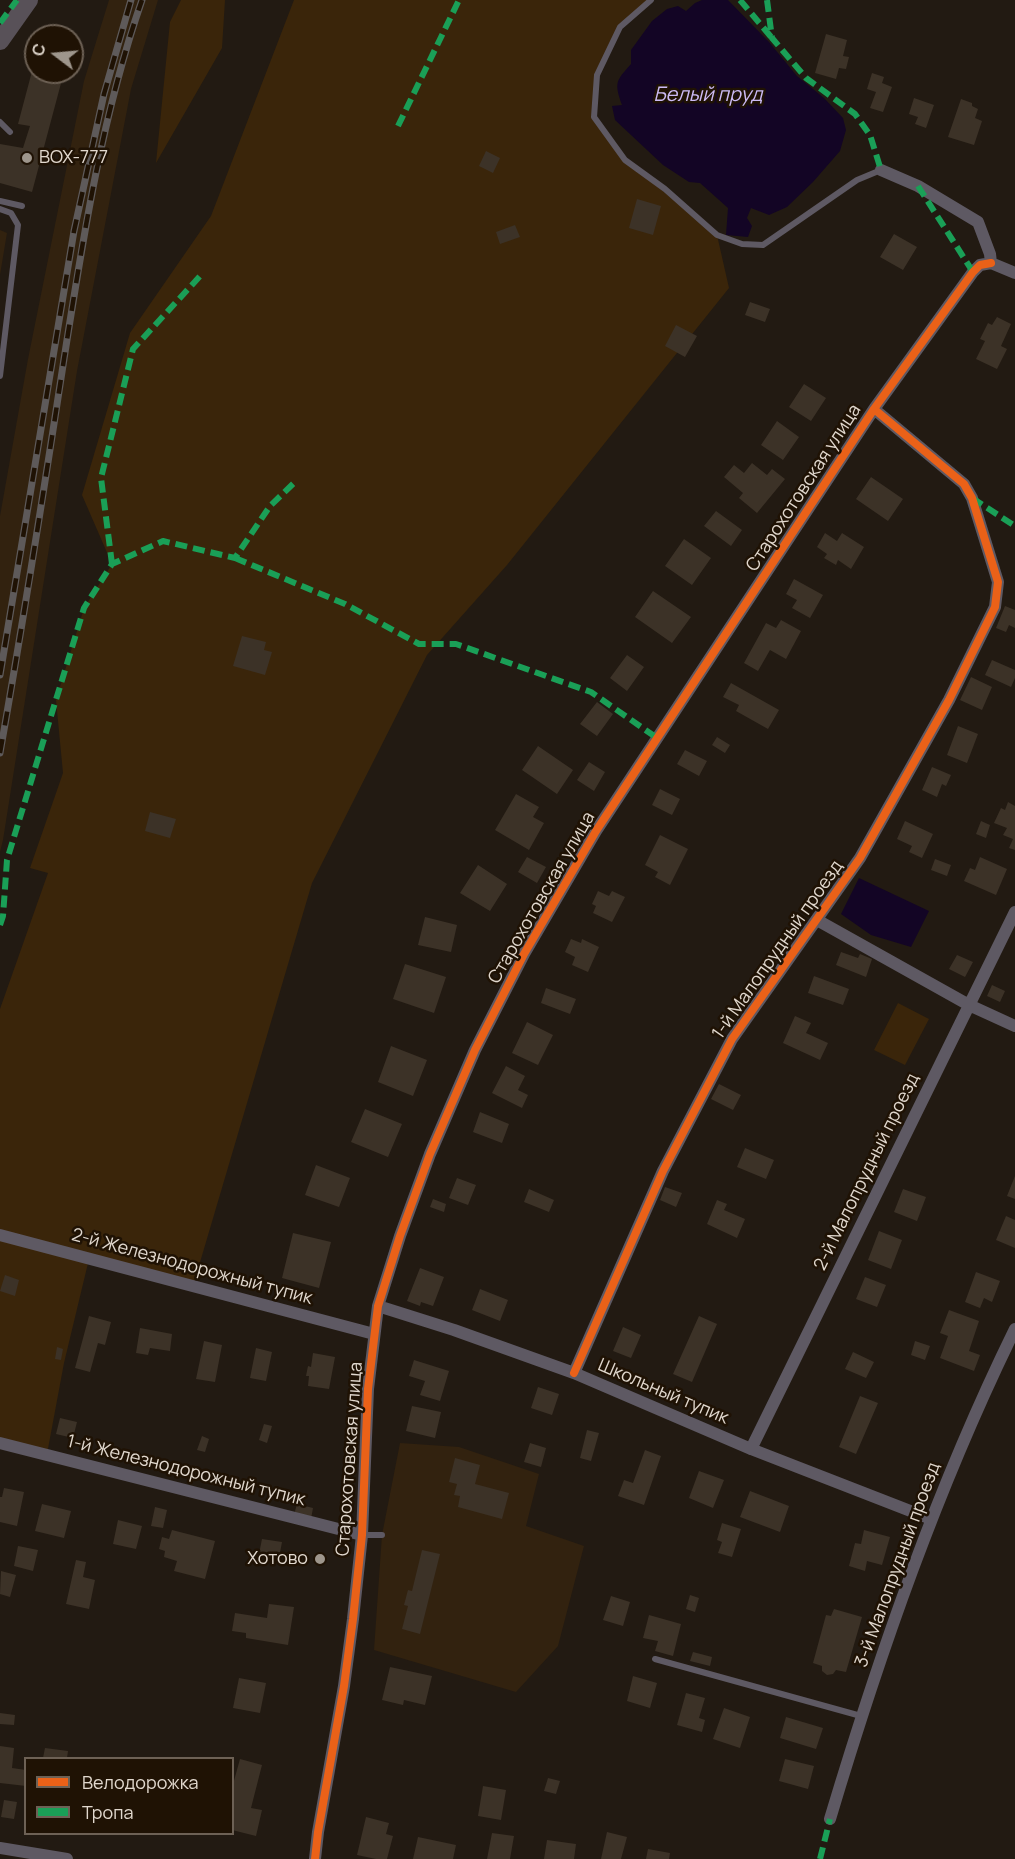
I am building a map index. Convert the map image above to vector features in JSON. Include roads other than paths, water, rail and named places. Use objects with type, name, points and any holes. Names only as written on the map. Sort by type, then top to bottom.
[{"type":"main road","points":[[0,40],[29,0]]},
{"type":"street","points":[[881,170],[918,186],[978,222],[990,254],[990,263],[1015,273]]},
{"type":"street","name":"Старохотовская улица","points":[[315,1859],[345,1675],[362,1534],[368,1389],[378,1306],[400,1236],[430,1154],[475,1050],[524,954],[596,831],[874,409],[973,272],[980,265],[990,263]]},
{"type":"street","name":"1-й Малопрудный проезд","points":[[574,1373],[663,1171],[732,1039],[860,858],[949,700],[995,607],[998,582],[972,498],[964,483],[874,409]]},
{"type":"street","name":"2-й Малопрудный проезд","points":[[751,1449],[1015,912]]},
{"type":"street","points":[[817,920],[969,1005],[1015,1026]]},
{"type":"street","name":"2-й Железнодорожный тупик","points":[[0,1235],[374,1334]]},
{"type":"street","name":"Школьный тупик","points":[[378,1306],[454,1330],[574,1373],[751,1449],[932,1519]]},
{"type":"street","name":"3-й Малопрудный проезд","points":[[830,1820],[861,1716],[932,1519],[989,1383],[1015,1329]]},
{"type":"street","name":"1-й Железнодорожный тупик","points":[[0,1443],[362,1534]]},
{"type":"street","points":[[0,1848],[67,1859]]},
{"type":"lane","points":[[651,0],[620,27],[597,75],[594,117],[625,160],[665,189],[717,235],[742,244],[763,245],[857,180],[881,170]]},
{"type":"lane","points":[[0,122],[10,132]]},
{"type":"lane","points":[[0,201],[22,206]]},
{"type":"lane","points":[[0,209],[11,213],[18,225],[0,376]]},
{"type":"lane","points":[[362,1534],[382,1535]]},
{"type":"lane","points":[[654,1659],[861,1716]]},
{"type":"water","name":"Белый пруд","points":[[702,0],[728,0],[769,42],[797,76],[824,98],[843,118],[846,130],[840,151],[787,207],[769,215],[751,208],[747,218],[752,226],[748,237],[726,235],[728,208],[700,183],[689,182],[663,165],[615,120],[612,106],[622,105],[617,86],[619,78],[631,64],[631,50],[652,21],[667,9],[678,6],[686,11]]},
{"type":"water","points":[[859,878],[929,911],[911,947],[871,935],[841,914]]},
{"type":"railway","points":[[0,675],[74,231],[104,94],[131,0]]},
{"type":"railway","points":[[0,753],[86,223],[116,88],[142,0]]},
{"type":"place","name":"ВОХ-777","points":[[27,158]]},
{"type":"place","name":"Хотово","points":[[320,1559]]}]
